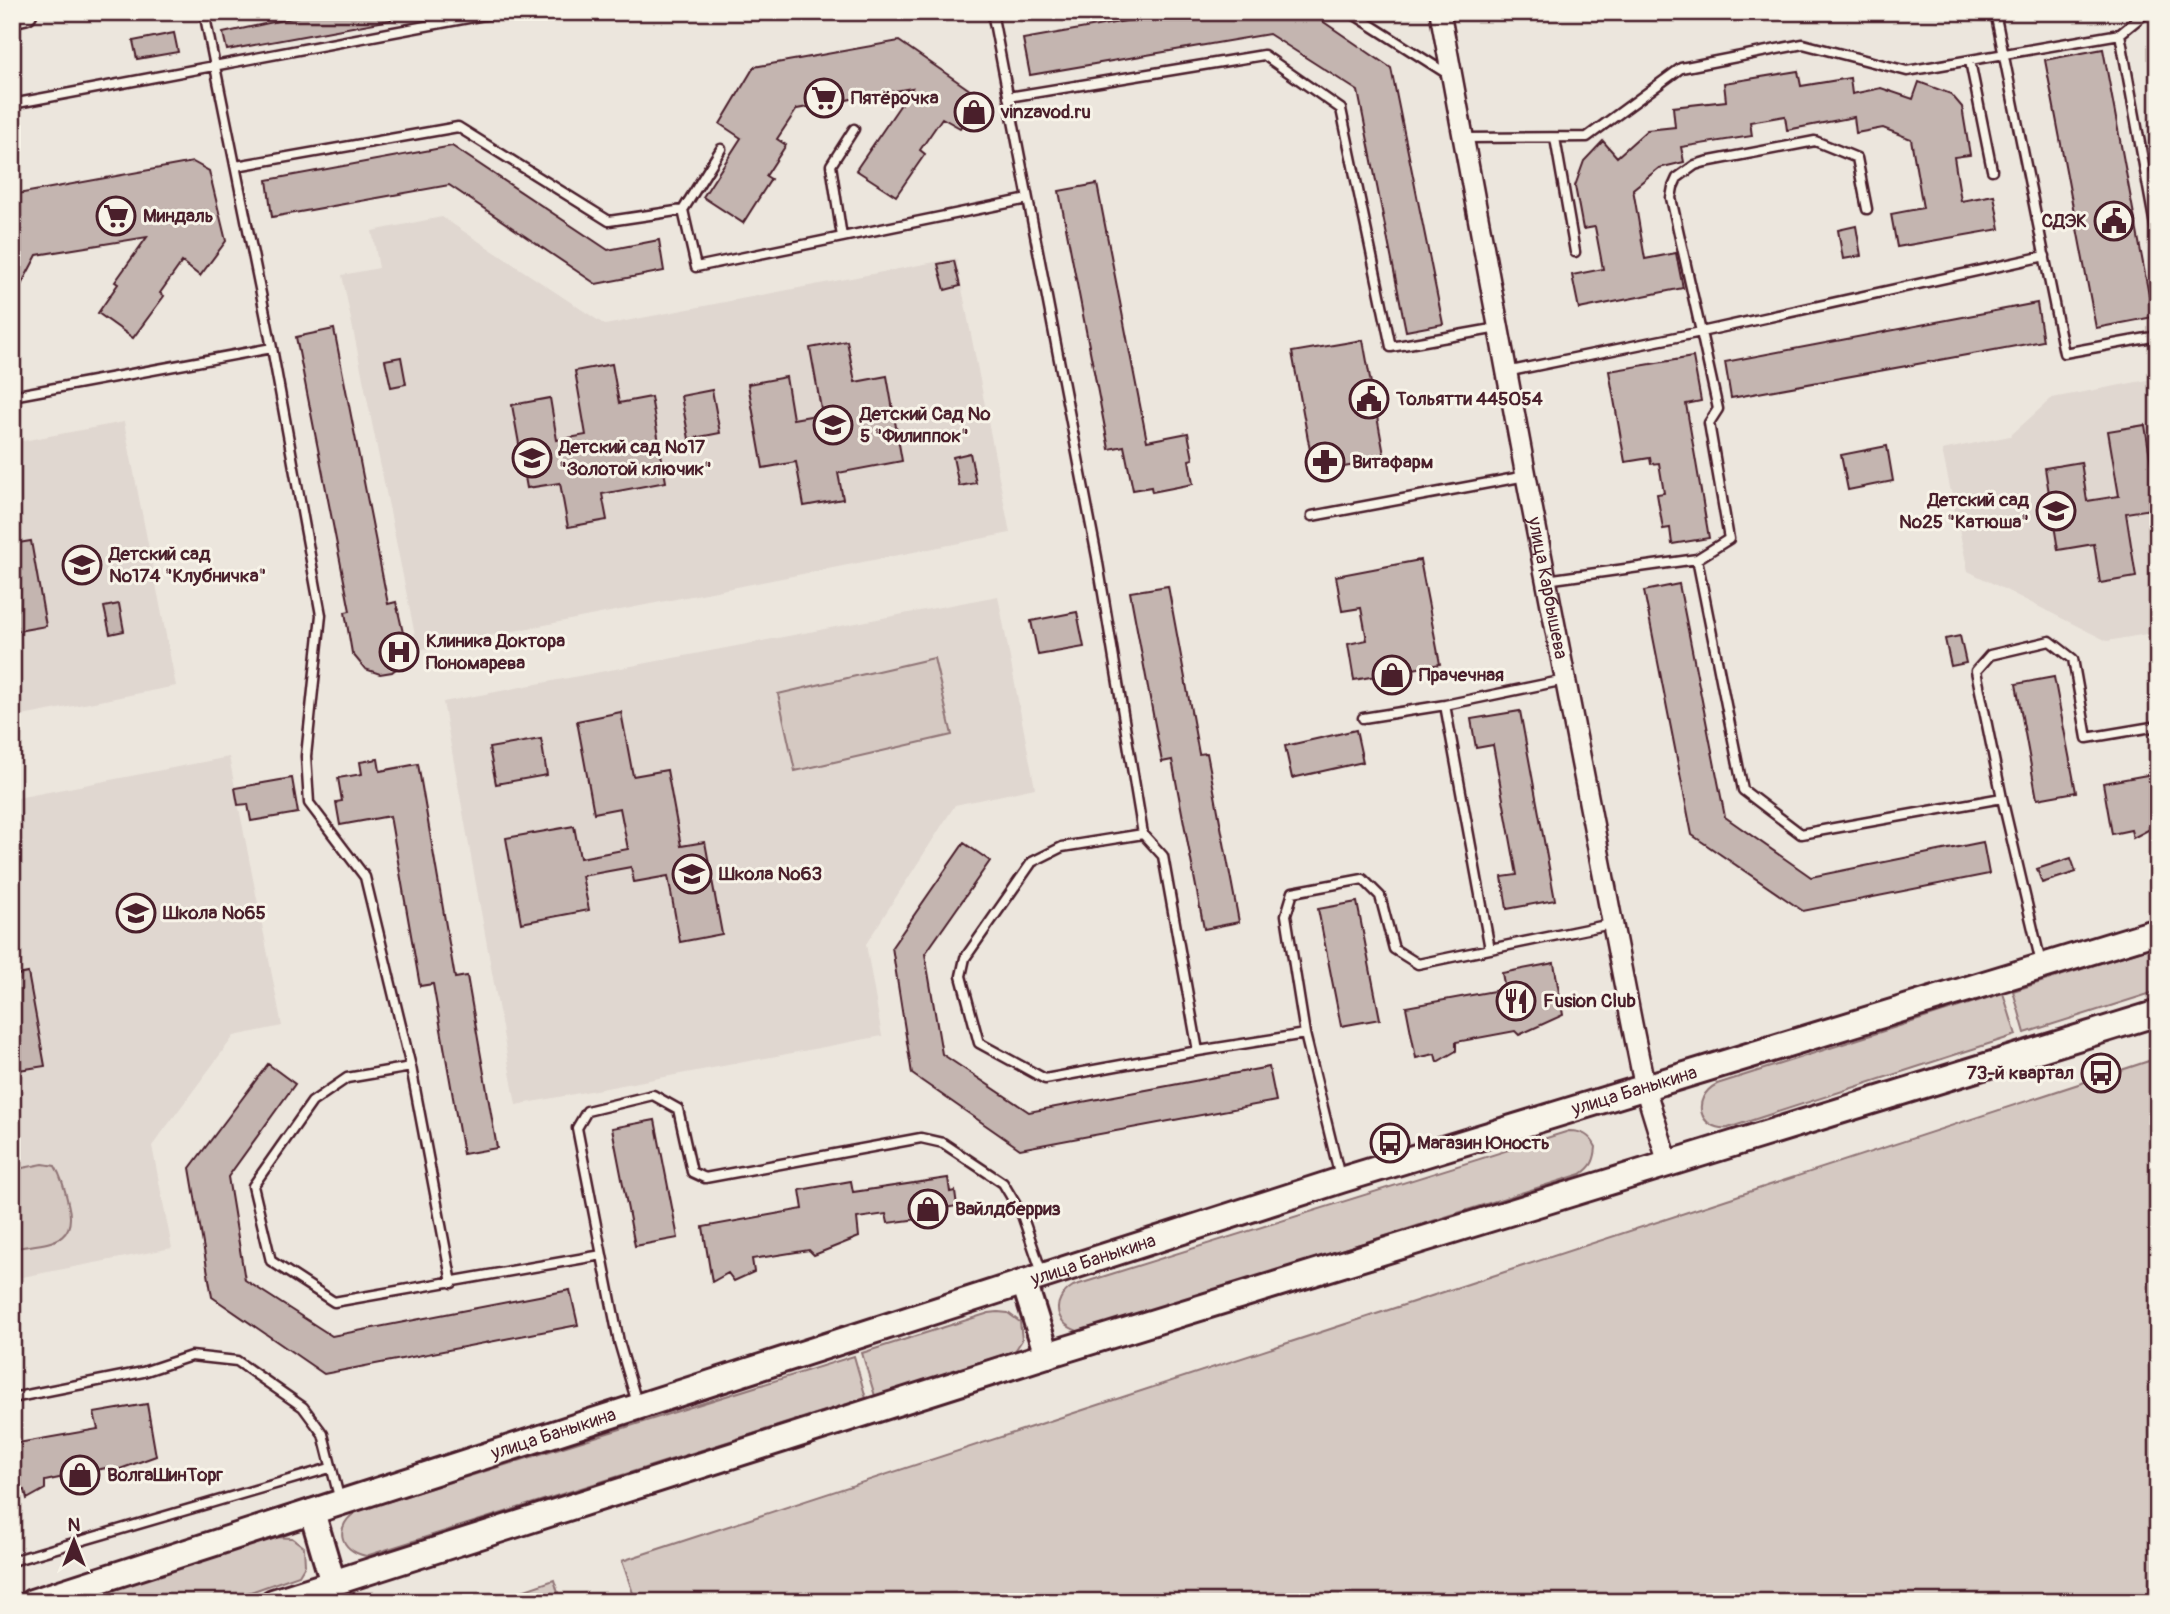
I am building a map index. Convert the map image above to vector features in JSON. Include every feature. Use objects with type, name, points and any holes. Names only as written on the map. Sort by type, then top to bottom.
[{"type":"main road","points":[[12,15],[26,12]]},
{"type":"main road","name":"улица Баныкина","points":[[32,1602],[1341,1180],[2158,931]]},
{"type":"main road","points":[[273,1602],[1047,1355],[2158,1013]]},
{"type":"main road","points":[[1033,1279],[1047,1355]]},
{"type":"main road","points":[[312,1512],[333,1583]]},
{"type":"street","name":"улица Карбышева","points":[[1440,12],[1506,372],[1645,1088],[1668,1163]]},
{"type":"lane","points":[[204,12],[272,348],[321,615],[306,756],[309,803],[365,877],[411,1066],[452,1283]]},
{"type":"lane","points":[[12,104],[500,12]]},
{"type":"lane","points":[[1350,12],[1452,77]]},
{"type":"lane","points":[[1995,12],[2064,353],[2158,336]]},
{"type":"lane","points":[[1463,138],[1587,137],[1681,68],[1803,44],[1908,71],[2120,34],[2147,12]]},
{"type":"lane","points":[[995,13],[1008,97],[1097,557],[1143,834],[1163,856],[1198,1051]]},
{"type":"lane","points":[[2120,34],[2158,242]]},
{"type":"lane","points":[[1008,97],[1264,55],[1341,109],[1391,347],[1498,328]]},
{"type":"lane","points":[[1970,61],[1992,170]]},
{"type":"lane","points":[[236,166],[458,127],[609,221],[683,209]]},
{"type":"lane","points":[[842,237],[831,165],[854,129]]},
{"type":"lane","points":[[1555,138],[1575,252]]},
{"type":"lane","points":[[1546,580],[1697,559],[1729,539],[1709,423],[1718,409],[1671,198],[1673,187],[1684,171],[1705,162],[1815,141],[1857,158],[1867,209]]},
{"type":"lane","points":[[722,149],[683,209],[696,267],[1028,200]]},
{"type":"lane","points":[[1506,372],[1702,332],[2045,256]]},
{"type":"lane","points":[[12,396],[272,348]]},
{"type":"lane","points":[[1312,516],[1526,476]]},
{"type":"lane","points":[[1697,559],[1743,790],[1801,834],[2002,798]]},
{"type":"lane","points":[[2042,967],[2002,798],[1976,671],[1990,655],[2050,642],[2073,659],[2087,738],[2158,726]]},
{"type":"lane","points":[[1363,718],[1445,705],[1565,680]]},
{"type":"lane","points":[[1445,705],[1490,949]]},
{"type":"lane","points":[[1143,834],[1062,847],[1032,862],[965,958],[961,976],[979,1043],[1045,1079],[1305,1034]]},
{"type":"lane","points":[[1341,1180],[1305,1034],[1286,915],[1293,892],[1363,879],[1380,896],[1394,949],[1419,964],[1613,924]]},
{"type":"lane","points":[[411,1066],[347,1079],[312,1102],[253,1186],[271,1261],[334,1302],[602,1255]]},
{"type":"lane","points":[[638,1406],[619,1342],[577,1128],[587,1111],[653,1096],[678,1109],[692,1172],[705,1178],[921,1138],[943,1143],[1003,1183],[1022,1215],[1033,1279]]},
{"type":"lane","points":[[12,1398],[143,1372],[191,1356],[237,1361],[303,1407],[323,1434],[340,1502]]},
{"type":"lane","points":[[12,1561],[330,1468]]},
{"type":"shaded area","points":[[442,217],[605,325],[956,258],[1010,533],[418,650],[342,275],[379,268],[372,231]]},
{"type":"shaded area","name":"Детский сад №25 \"Катюша\"","points":[[2158,378],[2158,632],[2107,641],[1968,571],[1942,450],[2010,436],[2052,398]]},
{"type":"shaded area","name":"Детский сад №174 \"Клубничка\"","points":[[124,422],[176,686],[12,718],[12,443]]},
{"type":"shaded area","name":"Школа №63","points":[[998,596],[1035,788],[955,805],[866,944],[882,1036],[516,1105],[443,702]]},
{"type":"shaded area","points":[[934,658],[952,735],[795,771],[778,694]]},
{"type":"shaded area","name":"Школа №65","points":[[229,757],[282,1026],[234,1036],[152,1146],[172,1248],[12,1279],[12,799]]},
{"type":"shaded area","points":[[2158,945],[2158,991],[2025,1033],[2013,991]]},
{"type":"shaded area","points":[[2003,993],[2016,1035],[1728,1128],[1718,1128],[1710,1124],[1702,1112],[1703,1097],[1717,1084]]},
{"type":"shaded area","points":[[2158,1058],[2158,1602],[636,1602],[622,1561]]},
{"type":"shaded area","points":[[1569,1131],[1585,1134],[1596,1147],[1592,1163],[1581,1174],[1082,1332],[1066,1324],[1058,1312],[1060,1299],[1073,1286]]},
{"type":"shaded area","points":[[43,1164],[55,1166],[61,1179],[68,1203],[69,1228],[56,1240],[12,1249],[12,1170]]},
{"type":"shaded area","points":[[998,1312],[1008,1313],[1020,1322],[1022,1340],[1015,1351],[875,1396],[862,1353]]},
{"type":"shaded area","points":[[854,1356],[866,1398],[366,1556],[350,1549],[342,1537],[345,1523],[358,1511]]},
{"type":"shaded area","points":[[273,1537],[292,1538],[304,1547],[305,1565],[299,1575],[222,1602],[100,1602],[97,1594]]},
{"type":"shaded area","points":[[554,1580],[561,1602],[490,1602]]},
{"type":"building","points":[[319,12],[390,12],[391,20],[227,50],[223,33]]},
{"type":"building","points":[[1177,12],[1309,12],[1391,68],[1443,324],[1406,331],[1358,91],[1269,34],[1030,75],[1023,39]]},
{"type":"building","points":[[174,33],[178,52],[137,59],[133,41]]},
{"type":"building","points":[[899,41],[980,97],[960,128],[942,118],[920,150],[925,154],[896,196],[856,170],[912,88],[797,109],[777,139],[786,145],[766,176],[771,179],[743,223],[703,197],[741,138],[720,124],[754,67]]},
{"type":"building","points":[[2103,49],[2153,317],[2096,328],[2045,60]]},
{"type":"building","points":[[1798,71],[1801,86],[1850,78],[1852,94],[1881,88],[1913,99],[1919,82],[1951,94],[1962,107],[1970,155],[1954,157],[1961,201],[1994,195],[2000,229],[1897,247],[1891,214],[1923,208],[1911,139],[1883,128],[1856,133],[1854,117],[1787,130],[1785,116],[1750,122],[1752,136],[1681,147],[1684,162],[1659,168],[1633,189],[1645,259],[1676,253],[1683,288],[1579,309],[1572,275],[1603,269],[1595,227],[1583,229],[1575,186],[1584,161],[1603,141],[1617,157],[1647,130],[1675,127],[1673,107],[1726,101],[1724,83]]},
{"type":"building","points":[[452,146],[608,250],[659,240],[664,271],[596,284],[449,185],[272,217],[267,180]]},
{"type":"building","name":"Миндаль","points":[[193,162],[209,171],[226,241],[200,276],[182,262],[160,293],[164,296],[133,338],[98,313],[118,284],[115,282],[147,237],[37,255],[12,302],[12,195]]},
{"type":"building","points":[[1097,184],[1147,441],[1188,433],[1193,459],[1189,460],[1193,484],[1152,492],[1151,487],[1133,490],[1124,446],[1109,449],[1059,191]]},
{"type":"building","points":[[1856,226],[1861,256],[1843,259],[1838,230]]},
{"type":"building","points":[[954,261],[960,286],[945,290],[938,264]]},
{"type":"building","points":[[2037,303],[2043,341],[1731,398],[1725,362]]},
{"type":"building","points":[[334,329],[388,604],[396,602],[406,646],[402,664],[392,672],[380,674],[365,669],[352,653],[345,612],[350,611],[296,337]]},
{"type":"building","points":[[1363,340],[1385,460],[1314,472],[1292,352]]},
{"type":"building","points":[[847,341],[855,382],[887,376],[902,461],[838,473],[843,499],[804,506],[796,462],[763,468],[748,384],[786,377],[793,419],[822,414],[810,348]]},
{"type":"building","points":[[401,357],[406,384],[391,387],[385,360]]},
{"type":"building","points":[[1693,357],[1701,401],[1686,404],[1709,538],[1672,544],[1670,528],[1663,529],[1657,494],[1664,493],[1659,463],[1651,464],[1650,458],[1625,462],[1609,371]]},
{"type":"building","points":[[612,364],[619,403],[651,397],[666,482],[602,494],[607,520],[568,527],[560,483],[527,488],[512,405],[550,398],[557,440],[586,435],[575,371]]},
{"type":"building","points":[[712,390],[720,433],[689,439],[681,396]]},
{"type":"building","points":[[2145,425],[2151,463],[2158,462],[2158,508],[2126,513],[2136,577],[2100,583],[2094,544],[2058,550],[2045,468],[2081,462],[2087,501],[2119,496],[2108,431]]},
{"type":"building","points":[[1887,446],[1893,481],[1848,490],[1841,455]]},
{"type":"building","points":[[970,453],[976,483],[959,486],[953,457]]},
{"type":"building","points":[[31,541],[46,626],[12,632],[12,544]]},
{"type":"building","points":[[1420,560],[1440,664],[1354,680],[1348,644],[1367,640],[1361,608],[1342,611],[1336,576]]},
{"type":"building","points":[[1679,584],[1725,817],[1811,877],[1983,842],[1989,874],[1803,911],[1692,835],[1644,591]]},
{"type":"building","points":[[1168,586],[1199,754],[1207,753],[1239,922],[1204,929],[1172,760],[1162,762],[1130,592]]},
{"type":"building","points":[[119,604],[124,631],[110,634],[104,607]]},
{"type":"building","points":[[1077,612],[1084,647],[1038,655],[1031,621]]},
{"type":"building","points":[[1960,636],[1966,663],[1951,666],[1945,639]]},
{"type":"building","points":[[2054,677],[2076,792],[2037,799],[2016,684]]},
{"type":"building","points":[[1520,711],[1555,900],[1507,909],[1502,877],[1517,875],[1493,745],[1476,748],[1471,719]]},
{"type":"building","points":[[621,712],[633,776],[667,770],[681,846],[705,842],[722,934],[680,942],[668,876],[634,882],[631,867],[582,876],[589,910],[521,923],[506,838],[574,826],[580,858],[628,849],[620,808],[594,813],[577,721]]},
{"type":"building","points":[[1356,730],[1363,762],[1292,778],[1285,746]]},
{"type":"building","points":[[541,739],[547,775],[496,784],[489,748]]},
{"type":"building","points":[[378,759],[380,771],[418,764],[455,978],[467,976],[497,1148],[463,1154],[433,984],[420,986],[390,816],[340,825],[336,802],[342,801],[338,778],[362,774],[360,762]]},
{"type":"building","points":[[2158,773],[2158,818],[2152,819],[2154,827],[2133,838],[2131,830],[2112,834],[2103,783]]},
{"type":"building","points":[[292,778],[298,813],[251,821],[248,804],[238,805],[235,788]]},
{"type":"building","points":[[964,843],[990,861],[925,954],[942,1054],[1029,1112],[1269,1067],[1276,1101],[1020,1149],[912,1074],[892,947]]},
{"type":"building","points":[[2071,858],[2076,872],[2042,883],[2037,869]]},
{"type":"building","points":[[1357,902],[1380,1019],[1341,1026],[1318,909]]},
{"type":"building","points":[[1554,963],[1563,1015],[1519,1035],[1515,1031],[1456,1042],[1456,1051],[1437,1062],[1435,1054],[1416,1058],[1406,1007],[1505,989],[1502,973]]},
{"type":"building","points":[[28,973],[45,1066],[12,1071],[12,976]]},
{"type":"building","points":[[268,1064],[295,1084],[228,1177],[245,1280],[332,1336],[570,1290],[578,1325],[324,1374],[212,1297],[190,1168]]},
{"type":"building","points":[[655,1120],[678,1238],[635,1246],[612,1128]]},
{"type":"building","points":[[948,1178],[950,1192],[955,1191],[957,1206],[933,1210],[933,1217],[888,1223],[886,1214],[857,1218],[859,1237],[814,1255],[809,1250],[752,1259],[754,1272],[734,1281],[728,1273],[712,1282],[703,1227],[803,1209],[800,1190],[851,1181],[853,1192]]},
{"type":"building","points":[[147,1404],[156,1456],[109,1473],[106,1468],[45,1481],[45,1489],[27,1499],[25,1490],[12,1493],[12,1444],[98,1429],[94,1413]]},
{"type":"place","name":"Пятёрочка","points":[[824,98]]},
{"type":"place","name":"vinzavod.ru","points":[[974,112]]},
{"type":"place","name":"Миндаль","points":[[116,216]]},
{"type":"place","name":"СДЭК","points":[[2114,221]]},
{"type":"place","name":"Тольятти 445054","points":[[1369,399]]},
{"type":"place","name":"Детский Сад № 5 \"Филиппок\"","points":[[833,425]]},
{"type":"place","name":"Детский сад №17 \"Золотой ключик\"","points":[[532,458]]},
{"type":"place","name":"Витафарм","points":[[1325,462]]},
{"type":"place","name":"Детский сад №25 \"Катюша\"","points":[[2056,511]]},
{"type":"place","name":"Детский сад №174 \"Клубничка\"","points":[[82,565]]},
{"type":"place","name":"Клиника Доктора Пономарева","points":[[399,652]]},
{"type":"place","name":"Прачечная","points":[[1392,675]]},
{"type":"place","name":"Школа №63","points":[[692,874]]},
{"type":"place","name":"Школа №65","points":[[136,913]]},
{"type":"place","name":"Fusion Club","points":[[1516,1001]]},
{"type":"place","name":"73-й квартал","points":[[2101,1073]]},
{"type":"place","name":"Магазин Юность","points":[[1390,1143]]},
{"type":"place","name":"Вайлдберриз","points":[[928,1209]]},
{"type":"place","name":"ВолгаШинТорг","points":[[80,1475]]}]
